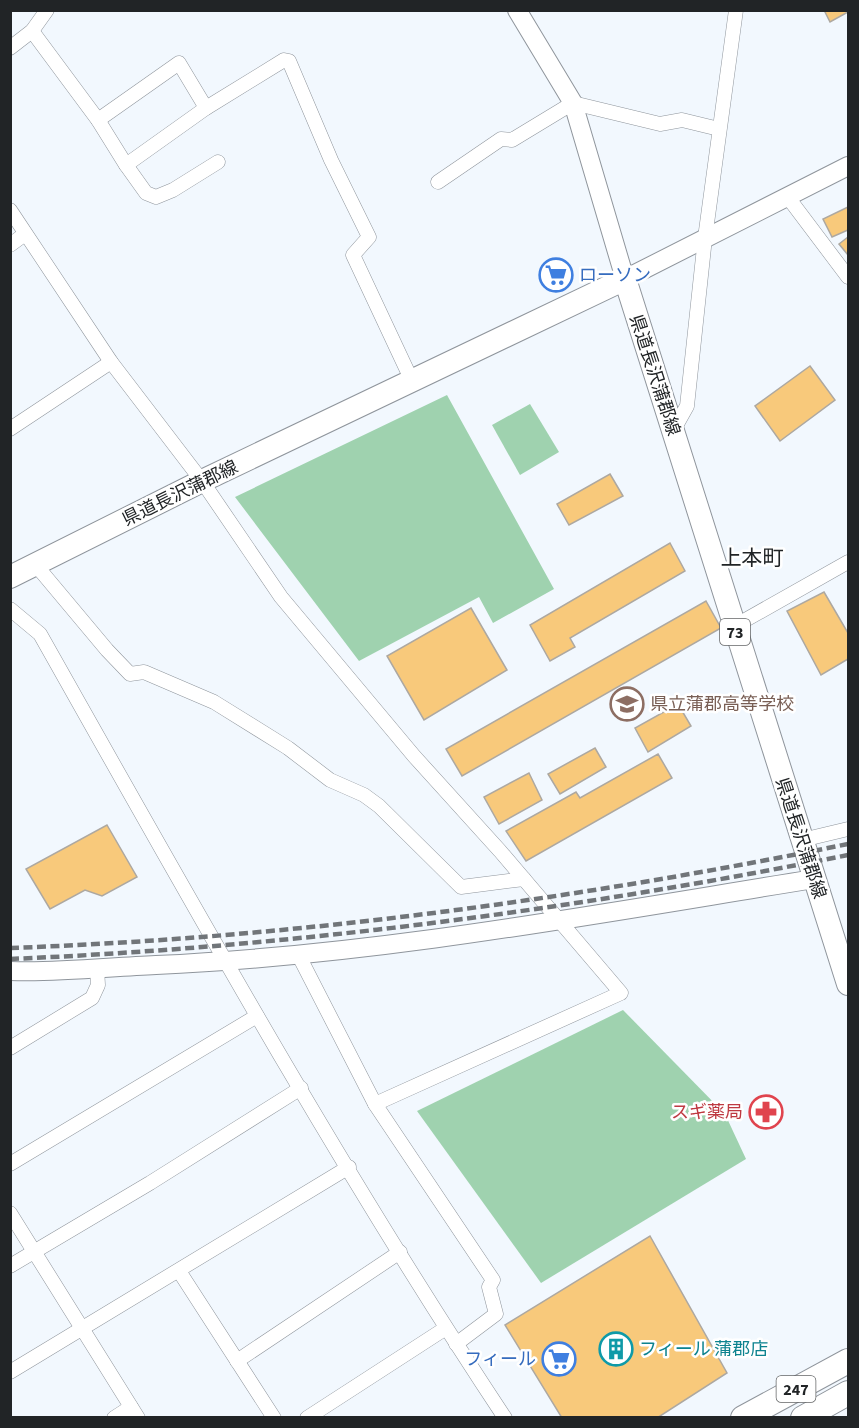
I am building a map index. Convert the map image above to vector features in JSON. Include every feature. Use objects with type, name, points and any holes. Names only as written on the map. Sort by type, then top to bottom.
[{"type":"highway","name":"247","points":[[743,1418],[849,1361]]},
{"type":"highway","name":"247","points":[[803,1418],[849,1393]]},
{"type":"main road","name":"県道長沢蒲郡線","points":[[10,577],[625,279],[733,627],[849,984]]},
{"type":"street","points":[[10,48],[32,31],[47,10]]},
{"type":"street","points":[[517,10],[573,103],[625,279],[849,166]]},
{"type":"street","points":[[673,431],[687,406],[705,238],[736,10]]},
{"type":"street","points":[[32,31],[98,120],[146,193],[156,197],[173,190],[218,162]]},
{"type":"street","points":[[126,165],[206,108],[284,60],[289,61],[331,160],[369,237],[353,255],[412,381]]},
{"type":"street","points":[[98,120],[178,63],[206,108]]},
{"type":"street","points":[[438,182],[501,138],[512,140],[573,103],[660,124],[682,120],[719,129]]},
{"type":"street","points":[[787,196],[849,277]]},
{"type":"street","points":[[10,210],[111,362],[202,482],[294,614],[406,747],[524,879],[621,993],[375,1104]]},
{"type":"street","points":[[10,245],[25,234]]},
{"type":"street","points":[[12,424],[111,362]]},
{"type":"street","points":[[733,627],[849,562]]},
{"type":"street","points":[[35,564],[106,650],[130,674],[144,672],[214,702],[288,748],[330,780],[364,795],[379,806],[461,887],[524,879]]},
{"type":"street","points":[[10,609],[40,634],[257,1016],[446,1328],[505,1418]]},
{"type":"street","points":[[802,840],[849,829]]},
{"type":"street","points":[[12,969],[97,968],[299,956],[558,920],[814,879]]},
{"type":"street","points":[[299,956],[375,1104],[493,1280],[489,1287],[496,1314],[456,1344]]},
{"type":"street","points":[[10,1048],[92,998],[98,985],[97,968]]},
{"type":"street","points":[[10,1164],[257,1016]]},
{"type":"street","points":[[10,1266],[150,1183],[301,1088]]},
{"type":"street","points":[[10,1372],[349,1167]]},
{"type":"street","points":[[10,1214],[135,1412],[114,1418]]},
{"type":"street","points":[[237,1360],[400,1252]]},
{"type":"street","points":[[178,1271],[274,1418]]},
{"type":"street","points":[[307,1418],[446,1328]]},
{"type":"green space","points":[[447,395],[554,589],[493,623],[479,597],[359,661],[235,497]]},
{"type":"green space","points":[[530,404],[559,452],[520,475],[492,425]]},
{"type":"green space","points":[[623,1010],[725,1114],[746,1159],[541,1283],[417,1111]]},
{"type":"building","points":[[824,10],[848,10],[848,12],[830,22]]},
{"type":"building","points":[[848,207],[848,230],[832,237],[823,219]]},
{"type":"building","points":[[848,237],[848,255],[839,244]]},
{"type":"building","points":[[810,366],[835,400],[780,441],[755,406]]},
{"type":"building","points":[[610,474],[623,496],[569,525],[557,504]]},
{"type":"building","points":[[670,543],[685,571],[570,638],[575,647],[550,661],[530,625]]},
{"type":"building","points":[[824,592],[848,633],[848,659],[821,675],[787,611]]},
{"type":"building","points":[[706,601],[721,628],[462,776],[446,749]]},
{"type":"building","points":[[471,608],[507,670],[424,720],[387,656]]},
{"type":"building","points":[[678,704],[691,726],[648,752],[635,728]]},
{"type":"building","points":[[595,748],[606,767],[560,794],[548,774]]},
{"type":"building","points":[[658,754],[672,778],[526,861],[506,831],[576,792],[580,798]]},
{"type":"building","points":[[529,773],[542,800],[499,824],[484,797]]},
{"type":"building","points":[[107,825],[137,877],[102,896],[85,890],[50,909],[26,869]]},
{"type":"building","name":"フィール 蒲郡店","points":[[650,1236],[727,1373],[657,1418],[562,1418],[505,1325]]},
{"type":"railway","points":[[10,948],[221,935],[431,913],[641,882],[848,844]]},
{"type":"railway","points":[[10,959],[221,945],[431,923],[641,893],[848,855]]},
{"type":"place","name":"ローソン","points":[[556,275]]},
{"type":"place","name":"県立蒲郡高等学校","points":[[627,704]]},
{"type":"place","name":"スギ薬局","points":[[766,1112]]},
{"type":"place","name":"フィール 蒲郡店","points":[[616,1349]]},
{"type":"place","name":"フィール","points":[[559,1359]]},
{"type":"district","name":"上本町","points":[[752,558]]}]
